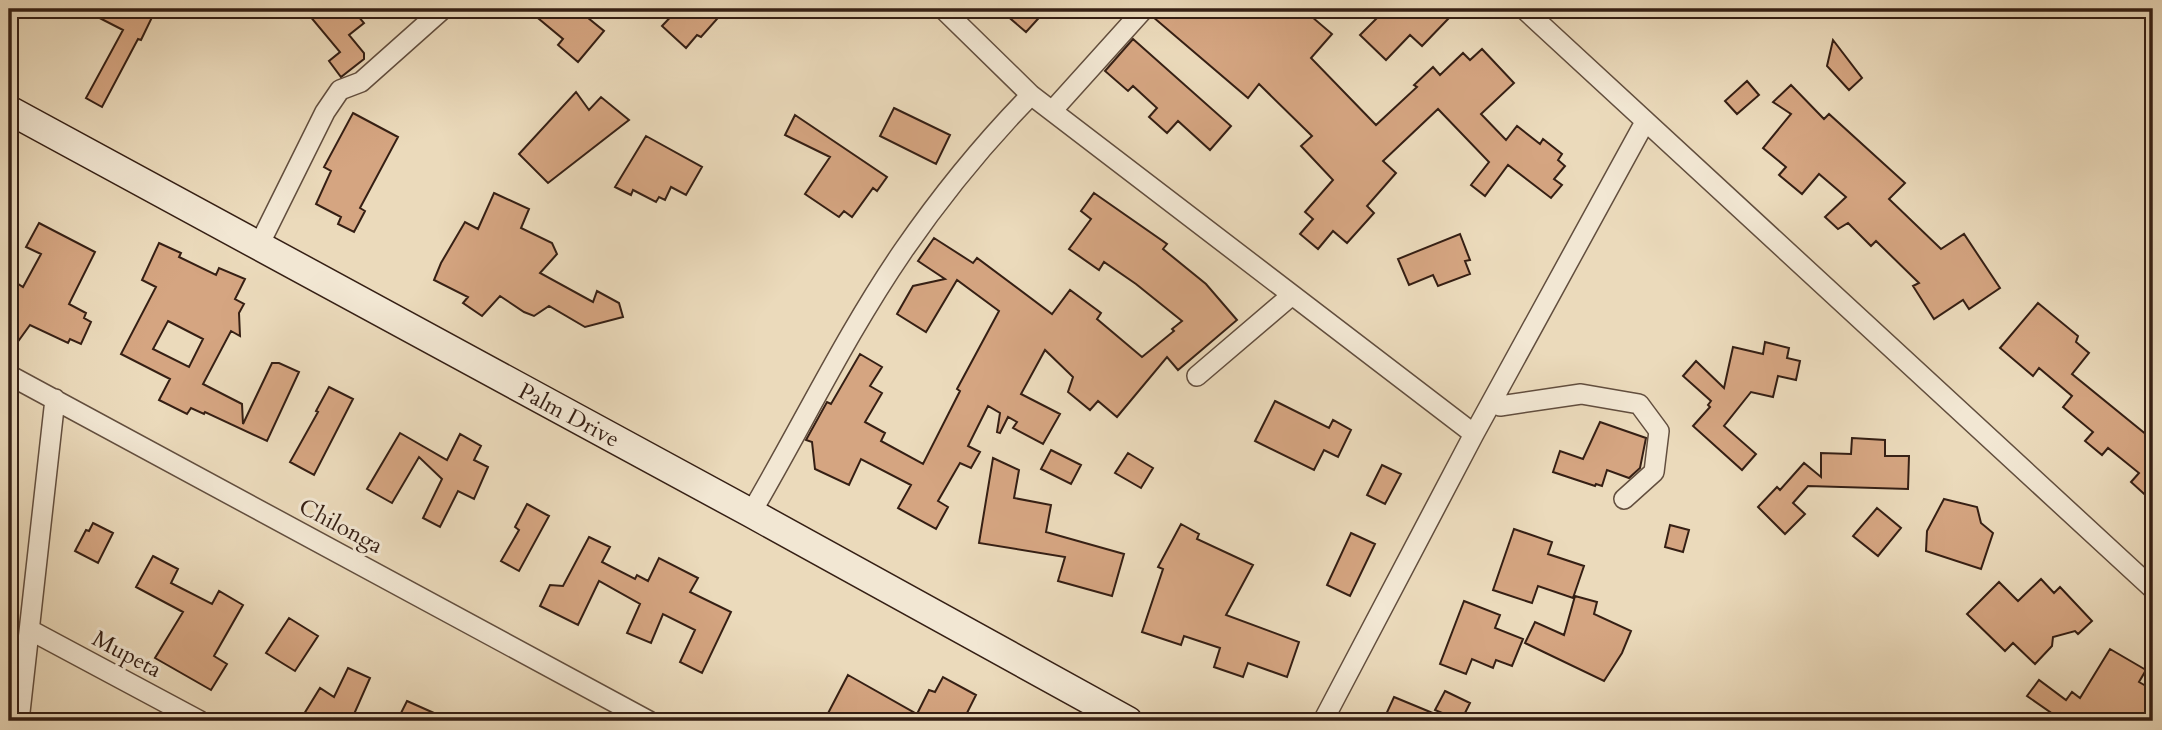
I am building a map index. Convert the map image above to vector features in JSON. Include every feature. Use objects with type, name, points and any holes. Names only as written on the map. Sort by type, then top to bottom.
[{"type":"street","points":[[258,247],[325,112],[340,90],[361,82],[443,9]]},
{"type":"street","points":[[943,9],[1052,111],[1474,434]]},
{"type":"street","points":[[1052,111],[1144,9]]},
{"type":"street","points":[[1524,9],[2153,589]]},
{"type":"street","points":[[751,513],[869,305],[904,250],[993,135],[1031,94]]},
{"type":"street","name":"Palm Drive","points":[[9,110],[1128,721]]},
{"type":"street","points":[[1323,721],[1474,434],[1644,122]]},
{"type":"street","points":[[1197,376],[1292,295]]},
{"type":"street","name":"Chilonga","points":[[9,375],[649,721]]},
{"type":"street","points":[[1492,402],[1500,406],[1581,394],[1639,404],[1659,431],[1654,472],[1625,499]]},
{"type":"street","points":[[19,721],[55,399]]},
{"type":"street","name":"Mupeta","points":[[30,630],[201,721]]},
{"type":"building","points":[[82,9],[156,9],[102,107],[86,98],[123,30]]},
{"type":"building","points":[[304,9],[352,9],[364,23],[349,35],[364,53],[364,59],[341,77],[329,61],[340,52]]},
{"type":"building","points":[[527,9],[577,9],[604,31],[578,62],[558,45],[563,39]]},
{"type":"building","points":[[678,9],[721,9],[714,17],[717,19],[701,37],[697,35],[686,48],[662,26]]},
{"type":"building","points":[[999,9],[1047,9],[1026,32]]},
{"type":"building","points":[[1156,9],[1319,9],[1312,17],[1332,34],[1311,58],[1376,125],[1417,87],[1414,85],[1433,67],[1440,75],[1463,53],[1470,60],[1482,49],[1514,83],[1481,114],[1506,140],[1517,126],[1540,144],[1543,139],[1562,154],[1558,160],[1565,166],[1554,179],[1562,185],[1551,198],[1508,165],[1485,196],[1471,185],[1489,162],[1438,109],[1383,161],[1396,173],[1367,206],[1374,213],[1347,243],[1333,231],[1318,249],[1300,234],[1313,219],[1305,212],[1333,180],[1301,146],[1312,136],[1259,84],[1248,98],[1153,17]]},
{"type":"building","points":[[1386,9],[1436,9],[1448,19],[1422,46],[1410,35],[1386,60],[1360,35]]},
{"type":"building","points":[[1133,39],[1231,126],[1210,150],[1178,121],[1167,133],[1149,117],[1157,108],[1133,86],[1128,91],[1105,71]]},
{"type":"building","points":[[1833,40],[1862,78],[1849,90],[1827,66]]},
{"type":"building","points":[[1747,81],[1759,95],[1737,114],[1725,101]]},
{"type":"building","points":[[1791,85],[1824,119],[1829,114],[1905,183],[1889,199],[1941,249],[1964,234],[2000,288],[1969,309],[1963,300],[1934,319],[1913,286],[1919,283],[1876,241],[1871,246],[1848,223],[1838,229],[1825,217],[1846,197],[1819,174],[1802,194],[1779,175],[1786,167],[1763,148],[1791,114],[1773,102]]},
{"type":"building","points":[[576,92],[589,110],[601,97],[629,120],[548,183],[519,154]]},
{"type":"building","points":[[894,108],[950,135],[936,164],[880,136]]},
{"type":"building","points":[[353,113],[398,137],[360,208],[365,211],[354,232],[338,224],[341,217],[316,204],[331,171],[324,167]]},
{"type":"building","points":[[795,115],[887,177],[877,191],[873,188],[852,217],[844,211],[839,217],[805,194],[830,157],[785,135]]},
{"type":"building","points":[[646,136],[702,167],[686,195],[671,187],[665,200],[659,197],[656,202],[633,190],[631,195],[615,187]]},
{"type":"building","points":[[494,193],[529,209],[521,228],[552,243],[557,254],[540,273],[593,302],[597,291],[619,303],[623,317],[585,327],[549,306],[534,316],[500,296],[482,316],[463,303],[468,297],[434,280],[465,222],[478,229]]},
{"type":"building","points":[[1094,193],[1167,244],[1163,249],[1206,284],[1237,320],[1178,370],[1167,357],[1117,417],[1098,401],[1090,410],[1068,392],[1073,377],[1045,350],[1021,394],[1060,414],[1043,444],[1013,428],[1017,422],[1008,417],[1000,433],[997,432],[1000,413],[988,406],[968,446],[980,452],[971,468],[960,463],[938,501],[948,507],[936,529],[898,508],[911,485],[861,459],[849,485],[815,469],[812,442],[806,440],[827,402],[831,404],[860,354],[882,367],[870,386],[882,393],[865,422],[885,433],[881,441],[923,464],[960,391],[957,389],[999,311],[957,280],[926,332],[897,314],[913,286],[945,279],[918,261],[934,238],[973,263],[977,258],[1052,314],[1070,290],[1101,313],[1097,319],[1142,357],[1174,331],[1172,329],[1182,321],[1136,284],[1104,262],[1099,270],[1069,249],[1091,219],[1081,211]]},
{"type":"building","points":[[39,223],[95,252],[69,304],[86,313],[84,318],[91,322],[81,344],[70,339],[68,343],[30,325],[9,354],[9,278],[23,287],[41,254],[26,247]]},
{"type":"building","points":[[1460,234],[1470,260],[1465,261],[1470,274],[1438,286],[1433,275],[1409,285],[1398,259]]},
{"type":"building","points":[[159,243],[181,253],[179,257],[216,275],[219,268],[245,279],[235,299],[244,304],[239,313],[240,336],[231,331],[203,384],[242,404],[243,424],[272,363],[279,363],[299,372],[267,441],[205,412],[204,414],[191,408],[187,414],[159,400],[170,379],[121,354],[156,287],[142,280]],"holes":[[[168,321],[203,339],[189,367],[153,349]]]},
{"type":"building","points":[[2038,303],[2078,336],[2076,342],[2089,353],[2072,374],[2153,440],[2153,502],[2131,482],[2139,473],[2108,448],[2102,455],[2085,441],[2093,432],[2063,407],[2072,396],[2039,368],[2033,376],[2000,348]]},
{"type":"building","points":[[1765,342],[1789,348],[1787,358],[1800,361],[1796,380],[1778,376],[1773,397],[1751,392],[1724,426],[1756,454],[1742,470],[1693,426],[1710,407],[1708,405],[1711,401],[1683,376],[1696,361],[1724,388],[1733,347],[1763,354]]},
{"type":"building","points":[[329,387],[353,399],[314,475],[290,462]]},
{"type":"building","points":[[1275,401],[1329,428],[1333,420],[1351,430],[1338,457],[1324,450],[1314,470],[1255,441]]},
{"type":"building","points":[[1600,422],[1646,438],[1640,468],[1629,478],[1607,470],[1602,486],[1553,472],[1560,451],[1583,459]]},
{"type":"building","points":[[400,433],[447,460],[460,434],[481,446],[474,460],[488,467],[474,499],[458,491],[440,527],[423,518],[442,479],[419,457],[392,503],[367,489]]},
{"type":"building","points":[[1852,438],[1885,440],[1885,456],[1909,456],[1908,489],[1808,486],[1793,503],[1805,514],[1785,534],[1758,507],[1777,487],[1780,490],[1804,463],[1821,477],[1821,453],[1851,454]]},
{"type":"building","points":[[1051,450],[1081,465],[1071,484],[1041,469]]},
{"type":"building","points":[[1128,453],[1153,468],[1141,488],[1115,473]]},
{"type":"building","points":[[993,458],[1019,470],[1014,498],[1051,505],[1046,532],[1124,554],[1112,596],[1058,581],[1065,557],[979,543]]},
{"type":"building","points":[[1382,465],[1401,474],[1385,504],[1367,495]]},
{"type":"building","points":[[1944,499],[1977,507],[1981,523],[1993,533],[1981,569],[1926,551],[1927,531]]},
{"type":"building","points":[[527,504],[549,516],[519,571],[501,561],[519,530],[515,527]]},
{"type":"building","points":[[1877,508],[1901,528],[1878,556],[1853,536]]},
{"type":"building","points":[[93,523],[113,533],[98,563],[75,551],[86,530],[89,531]]},
{"type":"building","points":[[1181,524],[1199,534],[1197,539],[1253,565],[1226,615],[1299,642],[1287,677],[1248,663],[1243,677],[1214,667],[1220,648],[1184,636],[1181,645],[1142,632],[1163,569],[1158,567]]},
{"type":"building","points":[[1670,525],[1689,530],[1683,552],[1665,547]]},
{"type":"building","points":[[1514,529],[1552,542],[1548,554],[1584,566],[1573,598],[1538,586],[1532,603],[1493,590]]},
{"type":"building","points":[[1351,533],[1375,544],[1350,596],[1327,585]]},
{"type":"building","points":[[589,537],[610,547],[602,562],[635,579],[637,575],[648,581],[659,558],[698,578],[690,592],[731,612],[702,673],[680,662],[695,630],[663,614],[651,643],[627,633],[640,604],[599,581],[578,625],[540,606],[550,585],[563,586]]},
{"type":"building","points":[[153,556],[178,569],[171,583],[212,604],[219,591],[243,605],[214,656],[227,664],[211,690],[155,658],[183,612],[136,587]]},
{"type":"building","points":[[2041,579],[2054,593],[2060,587],[2092,621],[2078,634],[2075,631],[2053,637],[2052,646],[2035,664],[2013,643],[2005,651],[1967,614],[1999,582],[2018,601]]},
{"type":"building","points":[[1575,596],[1597,602],[1594,614],[1631,631],[1622,653],[1604,681],[1525,643],[1535,622],[1564,635]]},
{"type":"building","points":[[1464,601],[1500,615],[1495,628],[1523,639],[1512,666],[1496,660],[1493,668],[1472,659],[1466,674],[1440,664]]},
{"type":"building","points":[[289,618],[318,636],[295,671],[266,653]]},
{"type":"building","points":[[2110,649],[2146,670],[2139,682],[2153,690],[2153,721],[2087,721],[2079,715],[2074,721],[2063,721],[2027,696],[2039,680],[2066,700],[2072,692],[2080,698]]},
{"type":"building","points":[[348,668],[370,678],[351,721],[315,721],[304,714],[320,688],[334,697]]},
{"type":"building","points":[[848,675],[917,714],[929,690],[935,692],[943,677],[976,695],[963,721],[824,721]]},
{"type":"building","points":[[1445,691],[1470,703],[1461,721],[1435,710]]},
{"type":"building","points":[[1394,697],[1452,721],[1383,721]]},
{"type":"building","points":[[407,701],[452,721],[397,721]]}]
